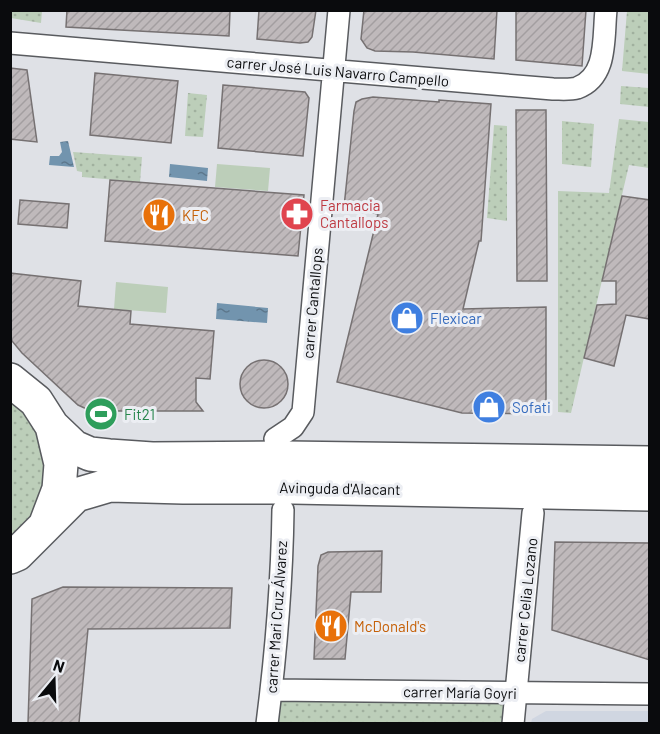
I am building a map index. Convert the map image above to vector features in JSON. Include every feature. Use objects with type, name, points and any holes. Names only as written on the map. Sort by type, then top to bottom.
[{"type":"highway","points":[[10,380],[36,401],[52,426],[61,464],[59,489],[45,526]]},
{"type":"highway","name":"Avinguda d'Alacant","points":[[52,426],[74,447],[90,454],[152,459],[286,458],[650,463]]},
{"type":"highway","name":"Avinguda d'Alacant","points":[[10,557],[17,554],[76,495],[110,485],[650,494]]},
{"type":"street","name":"carrer Cantallops","points":[[275,439],[293,428],[303,412],[339,10]]},
{"type":"street","name":"carrer José Luis Navarro Campello","points":[[10,43],[575,89],[591,81],[602,61],[606,10]]},
{"type":"street","name":"carrer Mari Cruz Álvarez","points":[[267,723],[282,549],[283,510]]},
{"type":"street","name":"carrer Celia Lozano","points":[[513,723],[533,513]]},
{"type":"street","name":"carrer María Goyri","points":[[271,690],[650,694]]},
{"type":"shaded area","points":[[546,711],[649,711],[649,723],[531,723],[532,719]]},
{"type":"green space","points":[[10,11],[42,11],[41,23],[11,18]]},
{"type":"green space","points":[[627,11],[649,11],[649,74],[622,71]]},
{"type":"green space","points":[[621,86],[649,88],[649,107],[620,104]]},
{"type":"green space","points":[[188,93],[207,95],[203,137],[185,136]]},
{"type":"green space","points":[[619,119],[649,122],[649,168],[629,165],[571,413],[558,412],[558,191],[609,193]]},
{"type":"green space","points":[[562,121],[594,124],[591,167],[562,164]]},
{"type":"green space","points":[[494,125],[507,126],[507,221],[487,218]]},
{"type":"green space","points":[[73,152],[142,157],[140,182],[82,177],[82,172],[77,171]]},
{"type":"green space","points":[[217,164],[270,168],[268,191],[215,187]]},
{"type":"green space","points":[[116,282],[168,287],[166,313],[114,309]]},
{"type":"green space","points":[[11,400],[28,417],[37,432],[41,445],[44,474],[42,488],[32,514],[11,537]]},
{"type":"green space","points":[[271,690],[516,693],[513,723],[267,724]]},
{"type":"water","points":[[68,141],[74,167],[49,165],[50,156],[59,156],[62,152],[60,142]]},
{"type":"water","points":[[170,164],[208,168],[207,181],[169,177]]},
{"type":"water","points":[[217,303],[268,308],[267,323],[216,319]]},
{"type":"building","points":[[67,10],[230,10],[229,36],[66,27]]},
{"type":"building","points":[[259,10],[316,10],[312,37],[308,42],[300,43],[257,39]]},
{"type":"building","points":[[364,10],[497,10],[494,59],[375,51],[367,48],[361,39]]},
{"type":"building","points":[[516,10],[586,10],[582,66],[516,60]]},
{"type":"building","points":[[10,68],[27,70],[37,142],[10,139]]},
{"type":"building","points":[[95,73],[178,81],[171,143],[90,135]]},
{"type":"building","points":[[223,85],[305,92],[309,98],[303,156],[218,148]]},
{"type":"building","points":[[373,97],[491,104],[481,241],[479,241],[463,309],[546,307],[546,414],[462,413],[337,382],[378,214],[344,207],[356,102]]},
{"type":"building","points":[[516,110],[546,110],[547,281],[517,281]]},
{"type":"building","points":[[110,180],[304,195],[298,256],[105,241]]},
{"type":"building","points":[[622,196],[650,200],[650,319],[626,315],[614,366],[584,358],[597,305],[616,304],[616,281],[602,281]]},
{"type":"building","points":[[20,200],[69,204],[67,228],[18,224]]},
{"type":"building","points":[[10,273],[81,281],[78,306],[131,311],[130,324],[214,331],[210,379],[196,378],[196,402],[203,411],[91,411],[78,405],[12,341]]},
{"type":"building","points":[[259,360],[269,360],[284,370],[288,384],[284,398],[278,404],[269,408],[259,408],[244,398],[240,389],[240,379],[250,364]]},
{"type":"building","points":[[555,542],[650,543],[650,660],[552,630]]},
{"type":"building","name":"McDonald's","points":[[382,551],[381,592],[351,592],[345,659],[314,659],[318,566],[321,555],[328,552]]},
{"type":"building","points":[[63,587],[232,588],[230,628],[88,629],[79,723],[28,723],[32,599]]},
{"type":"place","name":"Farmacia Cantallops","points":[[297,214]]},
{"type":"place","name":"KFC","points":[[159,215]]},
{"type":"place","name":"Flexicar","points":[[407,318]]},
{"type":"place","name":"Sofati","points":[[489,407]]},
{"type":"place","name":"Fit21","points":[[101,414]]},
{"type":"place","name":"McDonald's","points":[[331,626]]}]
